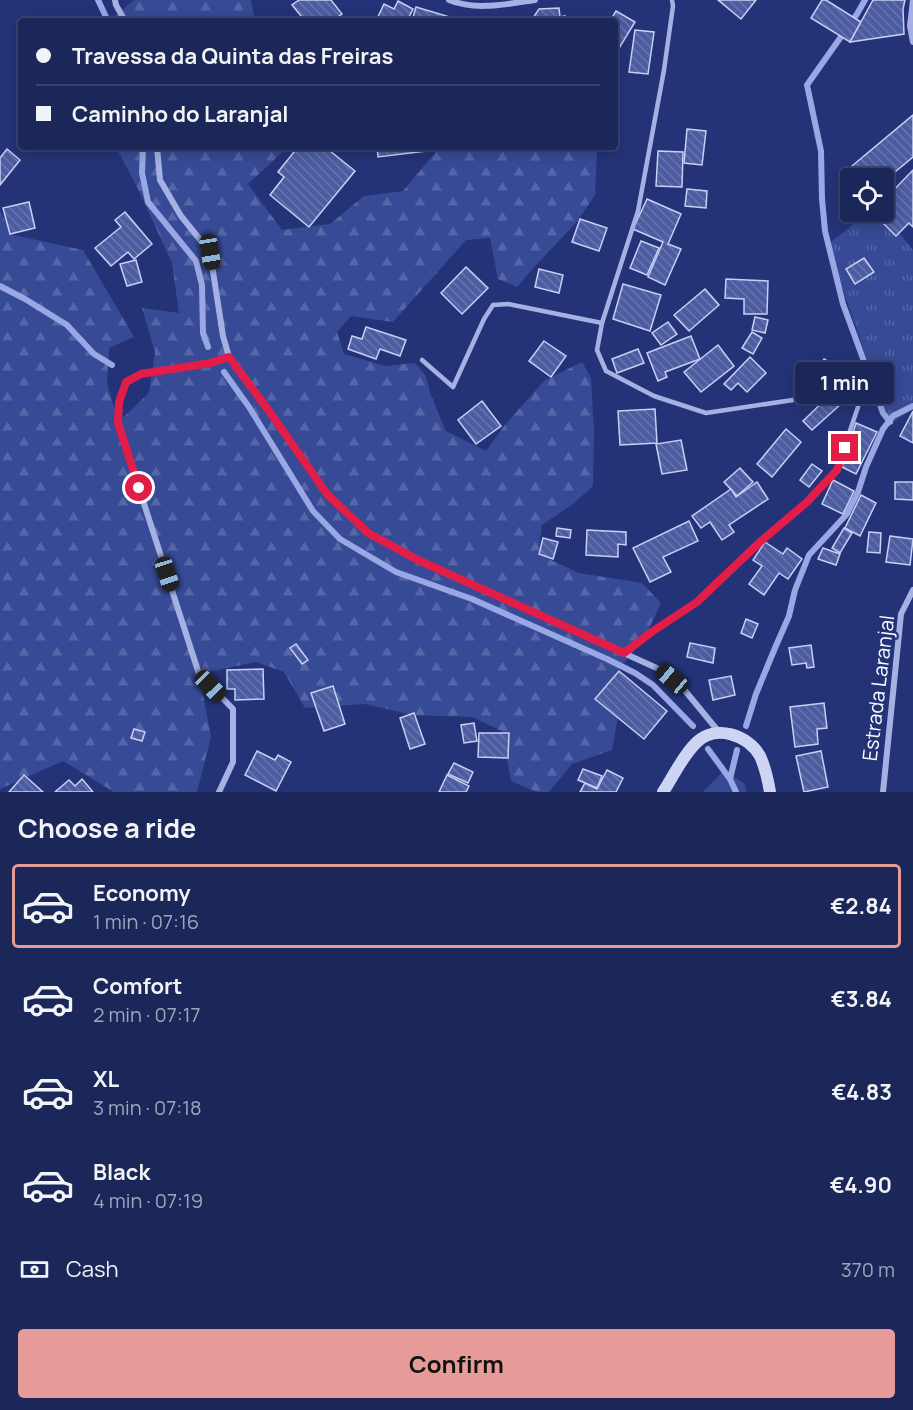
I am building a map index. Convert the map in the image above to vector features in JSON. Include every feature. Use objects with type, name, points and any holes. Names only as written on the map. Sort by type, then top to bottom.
[{"type":"main road","points":[[663,792],[688,751],[699,740],[718,732],[730,733],[752,747],[759,756],[768,779],[770,792]]},
{"type":"street","points":[[449,0],[460,4],[494,6],[535,0]]},
{"type":"street","points":[[912,0],[910,26],[913,42]]},
{"type":"street","points":[[116,2],[124,18]]},
{"type":"street","points":[[157,150],[160,180],[181,216],[210,252],[223,336],[229,357],[327,494],[368,533],[418,560],[661,670],[682,687],[718,732]]},
{"type":"street","points":[[219,792],[233,762],[232,709],[199,674],[118,423],[119,402],[126,382],[141,374],[210,363],[229,357]]},
{"type":"street","name":"Estrada Laranjal","points":[[883,792],[901,614],[913,590]]},
{"type":"lane","points":[[624,653],[697,602],[760,542],[807,502],[837,470],[859,404],[861,387],[855,377],[848,374],[830,379],[793,400],[706,412],[654,396],[606,371],[597,350],[602,323],[639,211],[664,70],[672,0]]},
{"type":"lane","points":[[422,360],[453,387],[484,319],[493,305],[508,304],[602,323]]},
{"type":"green space","points":[[134,0],[251,0],[254,18],[112,18]]},
{"type":"green space","points":[[118,150],[285,150],[248,184],[282,230],[330,224],[364,196],[403,191],[437,150],[597,150],[595,195],[576,223],[517,287],[498,279],[490,238],[466,240],[393,322],[351,316],[337,332],[344,354],[385,366],[415,363],[426,376],[430,393],[446,431],[486,451],[504,426],[544,381],[582,362],[591,378],[594,431],[593,486],[573,504],[542,525],[538,554],[579,573],[642,583],[661,603],[644,639],[614,675],[619,710],[612,750],[572,764],[549,792],[537,792],[511,781],[502,731],[472,717],[413,715],[365,704],[305,708],[284,672],[256,662],[199,674],[211,737],[197,792],[114,792],[63,761],[0,789],[0,211],[13,235],[83,250],[134,337],[109,348],[107,383],[118,422],[149,393],[155,352],[142,308],[179,313],[172,263]]},
{"type":"green space","points":[[856,222],[891,222],[913,250],[913,409],[890,424],[827,245]]},
{"type":"green space","points":[[724,770],[745,784],[746,792],[703,792]]},
{"type":"building","points":[[299,0],[331,0],[342,14],[336,18],[303,18],[292,5]]},
{"type":"building","points":[[718,0],[756,0],[741,19]]},
{"type":"building","points":[[822,0],[826,0],[861,22],[850,42],[811,18]]},
{"type":"building","points":[[873,0],[905,0],[904,34],[850,42]]},
{"type":"building","points":[[398,1],[413,9],[408,18],[377,18],[384,4],[394,9]]},
{"type":"building","points":[[416,7],[453,18],[413,18]]},
{"type":"building","points":[[559,8],[560,17],[565,16],[565,18],[533,18],[539,9]]},
{"type":"building","points":[[616,11],[635,22],[618,50],[618,18],[612,18]]},
{"type":"building","points":[[635,30],[654,32],[648,74],[629,72]]},
{"type":"building","points":[[913,115],[913,157],[894,173],[894,168],[850,168]]},
{"type":"building","points":[[687,129],[706,131],[702,165],[684,163]]},
{"type":"building","points":[[7,149],[20,160],[0,185],[0,158]]},
{"type":"building","points":[[296,150],[329,150],[355,171],[309,227],[270,195],[284,177],[278,172]]},
{"type":"building","points":[[377,150],[426,151],[378,157]]},
{"type":"building","points":[[658,151],[683,152],[682,187],[656,186]]},
{"type":"building","points":[[913,170],[913,227],[909,223],[896,236],[882,222],[894,222],[894,190]]},
{"type":"building","points":[[687,189],[707,191],[706,208],[685,206]]},
{"type":"building","points":[[647,199],[681,214],[668,244],[681,249],[665,285],[648,277],[663,242],[633,229]]},
{"type":"building","points":[[29,202],[35,228],[10,234],[3,208]]},
{"type":"building","points":[[125,212],[152,244],[134,259],[128,252],[111,266],[95,248],[121,227],[115,220]]},
{"type":"building","points":[[580,219],[607,228],[599,251],[572,242]]},
{"type":"building","points":[[641,241],[659,248],[647,275],[630,268]]},
{"type":"building","points":[[864,258],[874,272],[855,284],[846,269]]},
{"type":"building","points":[[136,260],[142,282],[127,286],[120,264]]},
{"type":"building","points":[[466,267],[488,288],[462,314],[441,293]]},
{"type":"building","points":[[539,269],[563,275],[559,293],[535,287]]},
{"type":"building","points":[[726,279],[768,281],[767,314],[744,314],[744,299],[725,298]]},
{"type":"building","points":[[623,284],[661,295],[650,331],[613,319]]},
{"type":"building","points":[[705,289],[719,305],[689,331],[674,315]]},
{"type":"building","points":[[755,317],[768,320],[765,333],[752,330]]},
{"type":"building","points":[[668,322],[677,334],[661,345],[652,333]]},
{"type":"building","points":[[366,327],[406,340],[400,356],[380,349],[376,359],[348,349],[352,336],[362,339]]},
{"type":"building","points":[[752,332],[762,338],[753,354],[742,348]]},
{"type":"building","points":[[691,336],[700,359],[665,372],[667,377],[658,381],[647,353]]},
{"type":"building","points":[[544,341],[566,356],[551,377],[529,361]]},
{"type":"building","points":[[718,345],[734,366],[701,392],[684,372]]},
{"type":"building","points":[[638,349],[644,363],[617,373],[612,359]]},
{"type":"building","points":[[750,357],[766,373],[747,392],[738,383],[731,390],[724,384]]},
{"type":"building","points":[[824,359],[831,363],[825,375],[817,371]]},
{"type":"building","points":[[831,394],[841,404],[812,430],[803,421]]},
{"type":"building","points":[[482,401],[501,426],[476,444],[458,420]]},
{"type":"building","points":[[655,409],[657,443],[620,445],[618,411]]},
{"type":"building","points":[[913,411],[913,443],[900,436]]},
{"type":"building","points":[[856,423],[877,432],[856,474],[842,467]]},
{"type":"building","points":[[786,429],[801,442],[772,477],[757,464]]},
{"type":"building","points":[[681,440],[687,470],[662,474],[656,444]]},
{"type":"building","points":[[812,464],[822,471],[809,487],[800,480]]},
{"type":"building","points":[[740,468],[753,482],[737,496],[724,482]]},
{"type":"building","points":[[833,480],[854,491],[843,514],[822,504]]},
{"type":"building","points":[[757,482],[768,499],[729,525],[734,532],[722,540],[710,522],[701,528],[692,516],[731,489],[736,497]]},
{"type":"building","points":[[895,482],[913,482],[913,500],[895,499]]},
{"type":"building","points":[[861,495],[876,503],[860,536],[845,528]]},
{"type":"building","points":[[689,521],[698,541],[663,557],[671,572],[650,582],[633,548]]},
{"type":"building","points":[[557,528],[571,530],[570,538],[556,536]]},
{"type":"building","points":[[844,528],[852,533],[840,553],[832,548]]},
{"type":"building","points":[[587,530],[626,532],[626,545],[618,544],[618,557],[586,555]]},
{"type":"building","points":[[869,532],[881,533],[880,553],[867,552]]},
{"type":"building","points":[[890,536],[913,539],[910,565],[886,562]]},
{"type":"building","points":[[543,538],[558,542],[553,559],[539,554]]},
{"type":"building","points":[[765,542],[783,554],[787,548],[802,559],[788,579],[779,573],[764,595],[749,584],[762,566],[753,560]]},
{"type":"building","points":[[823,548],[840,554],[836,565],[818,559]]},
{"type":"building","points":[[746,619],[758,624],[752,638],[741,633]]},
{"type":"building","points":[[690,643],[715,648],[713,663],[687,657]]},
{"type":"building","points":[[296,644],[308,660],[302,664],[290,648]]},
{"type":"building","points":[[811,645],[814,667],[807,668],[806,663],[792,665],[789,648]]},
{"type":"building","points":[[263,669],[264,699],[235,700],[235,689],[227,689],[227,670]]},
{"type":"building","points":[[619,671],[667,711],[644,739],[595,699]]},
{"type":"building","points":[[731,676],[735,695],[713,700],[709,680]]},
{"type":"building","points":[[333,686],[345,724],[324,731],[311,693]]},
{"type":"building","points":[[824,703],[827,728],[817,729],[818,744],[795,747],[790,707]]},
{"type":"building","points":[[414,713],[425,744],[410,749],[400,718]]},
{"type":"building","points":[[474,723],[477,741],[464,743],[461,725]]},
{"type":"building","points":[[134,729],[145,732],[142,741],[131,738]]},
{"type":"building","points":[[479,733],[509,733],[508,758],[478,757]]},
{"type":"building","points":[[257,751],[275,760],[278,755],[291,762],[276,791],[245,775]]},
{"type":"building","points":[[821,751],[828,787],[804,792],[796,756]]},
{"type":"building","points":[[454,763],[473,772],[468,783],[448,774]]},
{"type":"building","points":[[583,769],[602,776],[597,788],[578,780]]},
{"type":"building","points":[[607,770],[623,778],[616,792],[580,792],[585,783],[597,789]]},
{"type":"building","points":[[24,775],[43,792],[9,792]]},
{"type":"building","points":[[447,775],[469,786],[466,792],[439,792]]},
{"type":"building","points":[[82,779],[93,792],[55,792],[69,780],[75,786]]},
{"type":"waterway","points":[[98,0],[107,18]]},
{"type":"waterway","points":[[865,0],[807,85],[821,151],[825,231],[843,304],[883,413],[890,422]]},
{"type":"waterway","points":[[143,150],[142,173],[148,202],[196,261],[202,285],[203,333],[208,347]]},
{"type":"waterway","points":[[0,286],[67,325],[94,354],[112,365]]},
{"type":"waterway","points":[[224,372],[249,407],[313,511],[340,539],[396,572],[472,599],[635,673],[653,685],[693,726]]},
{"type":"waterway","points":[[746,726],[756,694],[789,616],[795,590],[809,555],[847,514],[883,429],[893,416],[913,406]]},
{"type":"waterway","points":[[708,749],[730,779]]},
{"type":"waterway","points":[[736,792],[730,779],[737,750]]},
{"type":"route","points":[[139,488],[118,423],[119,402],[126,382],[141,374],[210,363],[229,357],[327,494],[368,533],[418,560],[624,653],[697,602],[760,542],[807,502],[837,470],[845,448]]}]
